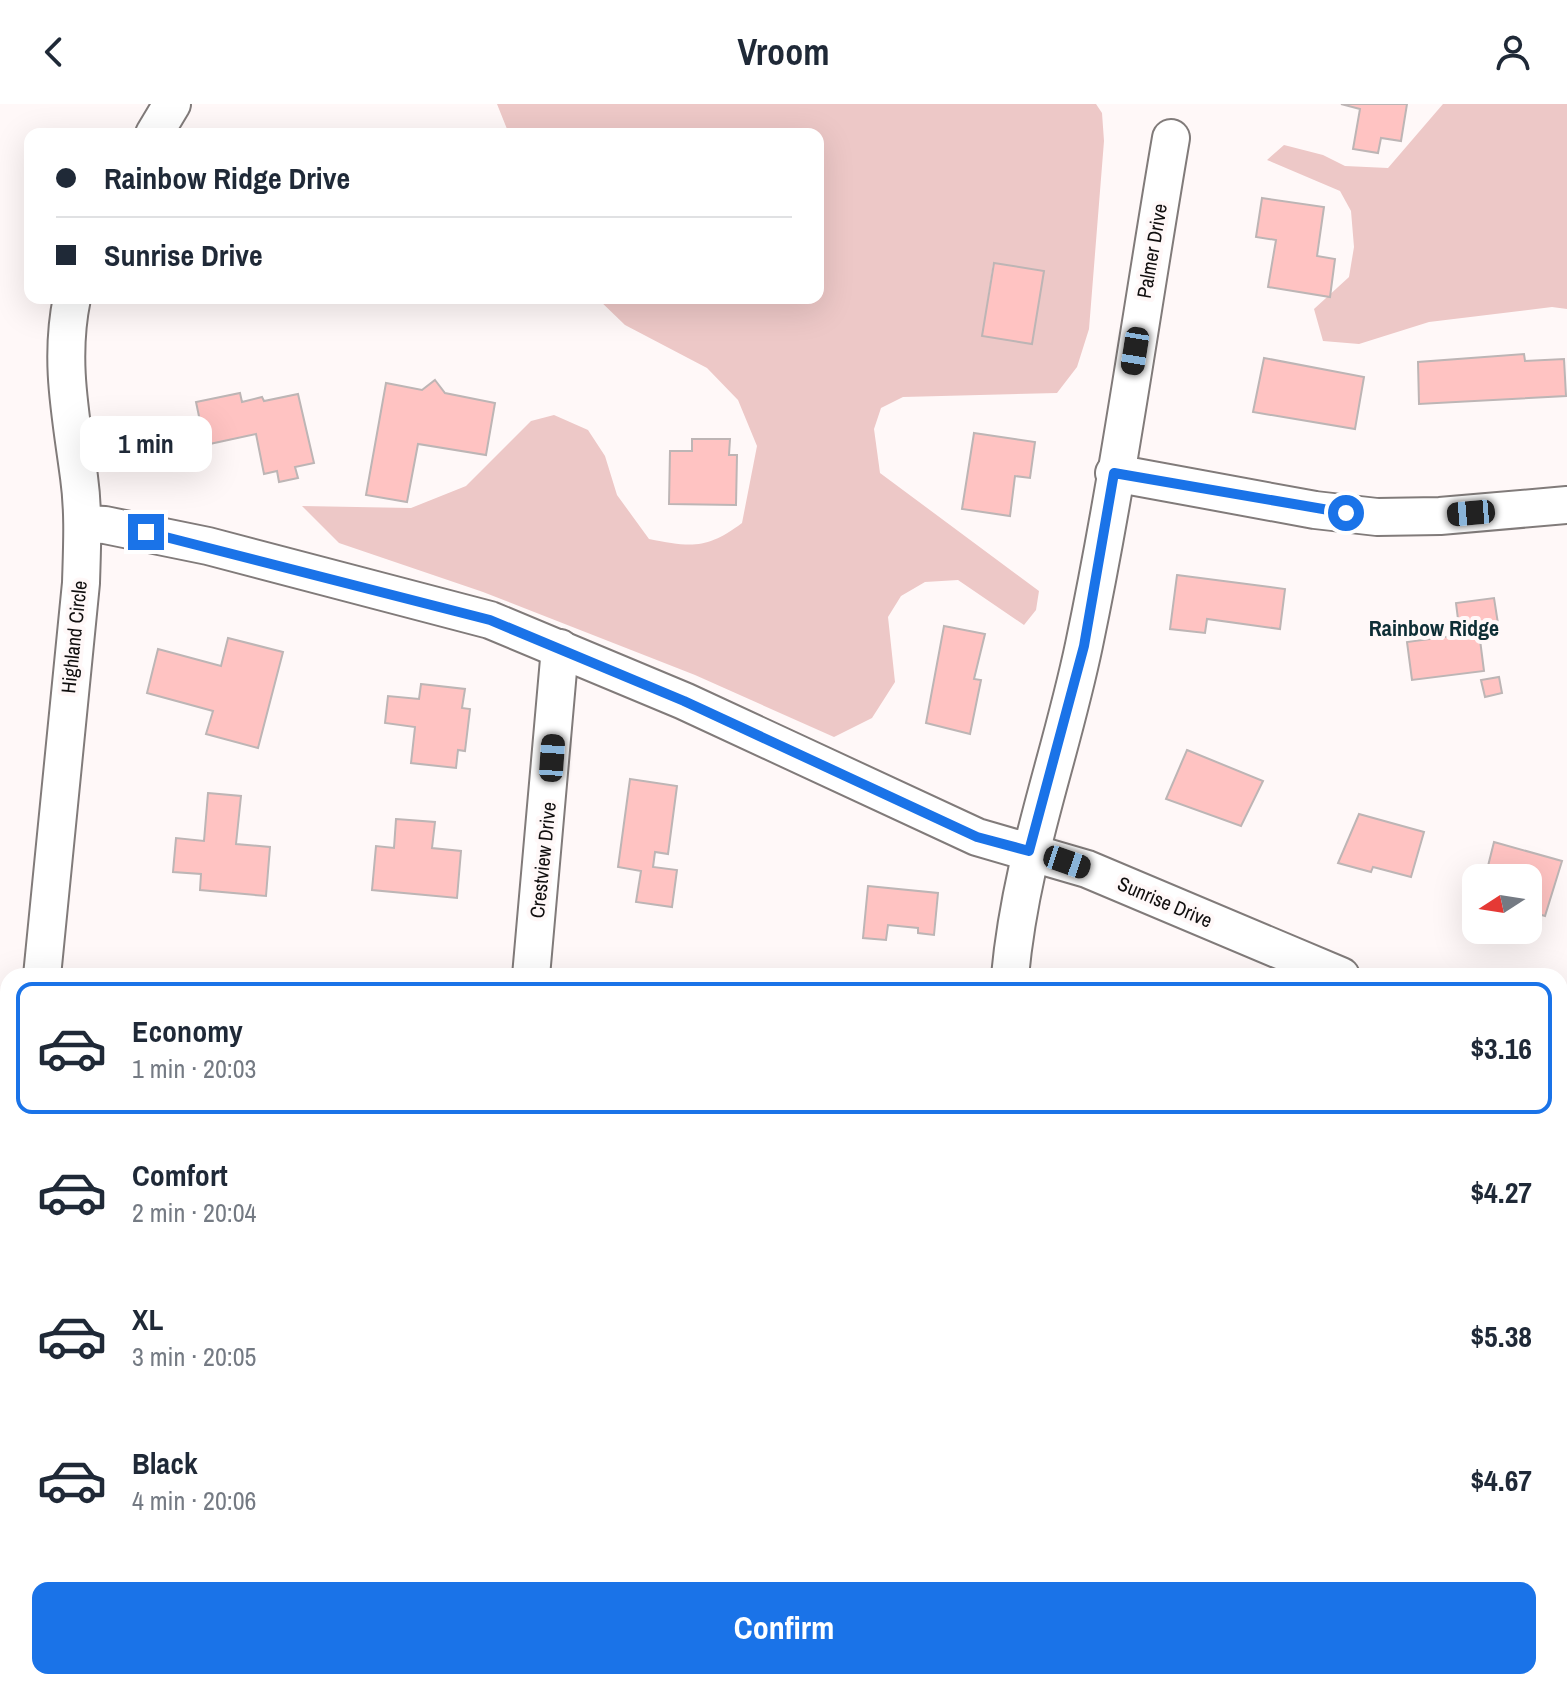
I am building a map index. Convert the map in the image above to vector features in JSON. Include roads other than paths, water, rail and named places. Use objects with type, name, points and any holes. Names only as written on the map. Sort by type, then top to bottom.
[{"type":"street","points":[[158,128],[172,104]]},
{"type":"street","name":"Palmer Drive","points":[[1011,968],[1029,851],[1084,646],[1171,138]]},
{"type":"street","name":"Highland Circle","points":[[43,968],[81,583],[83,524],[66,392],[66,350],[71,304]]},
{"type":"street","points":[[1114,473],[1315,510],[1377,517],[1440,516],[1567,505]]},
{"type":"street","name":"Sunrise Drive","points":[[83,524],[105,525],[177,539],[447,607],[560,648],[964,831],[1087,869],[1322,968]]},
{"type":"street","name":"Crestview Drive","points":[[532,968],[560,648]]},
{"type":"district","name":"Rainbow Ridge","points":[[1434,628]]}]
